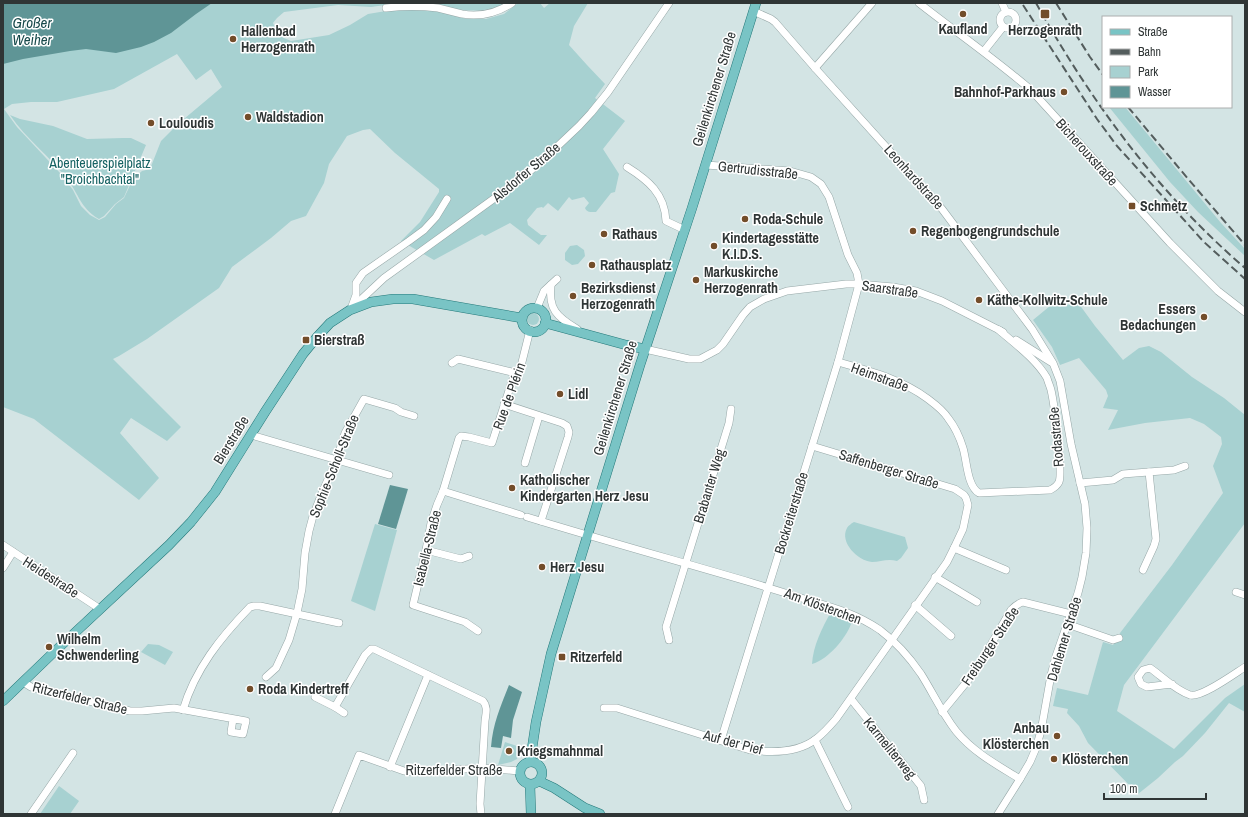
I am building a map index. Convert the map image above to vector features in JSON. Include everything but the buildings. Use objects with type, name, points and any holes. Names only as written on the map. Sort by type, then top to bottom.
[{"type":"main road","name":"Geilenkirchener Straße","points":[[530,762],[536,722],[547,669],[645,350],[706,165],[754,7]]},
{"type":"main road","name":"Bierstraße","points":[[3,701],[191,522],[215,492],[298,362],[311,344],[330,323],[350,310],[371,302],[393,299],[413,299],[522,318]]},
{"type":"main road","points":[[537,308],[543,312],[545,316],[545,323],[537,331],[530,330],[524,326],[522,318],[529,309],[537,308]]},
{"type":"main road","points":[[545,323],[645,350]]},
{"type":"main road","points":[[530,762],[537,764],[542,770],[539,781],[535,784],[526,784],[520,778],[519,771],[523,764],[530,762]]},
{"type":"main road","points":[[539,781],[554,788],[585,808],[600,814]]},
{"type":"main road","points":[[530,784],[531,814]]},
{"type":"street","points":[[386,8],[399,6],[423,7],[464,14],[485,15],[499,11],[512,3]]},
{"type":"street","name":"Alsdorfer Straße","points":[[350,310],[384,278],[517,182],[579,126],[591,114],[608,92],[669,3]]},
{"type":"street","points":[[815,68],[872,3]]},
{"type":"street","name":"Bicherouxstraße","points":[[919,3],[984,51],[1031,90],[1175,248],[1218,291],[1245,312]]},
{"type":"street","points":[[1002,3],[1006,12]]},
{"type":"street","name":"Leonhardstraße","points":[[754,7],[775,22],[942,209],[1032,329],[1053,363]]},
{"type":"street","points":[[1003,27],[1011,28],[1016,22],[1014,15],[1006,12]]},
{"type":"street","points":[[1003,27],[1000,23],[1000,19],[1006,12]]},
{"type":"street","points":[[984,51],[1003,27]]},
{"type":"street","name":"Gertrudisstraße","points":[[706,165],[790,171],[811,177],[821,184],[829,197],[848,255],[857,273],[859,284]]},
{"type":"street","points":[[627,167],[643,178],[656,190],[661,199],[666,221],[685,230]]},
{"type":"street","points":[[350,310],[356,295],[356,282],[362,273],[409,242],[424,230],[436,217],[447,199]]},
{"type":"street","points":[[537,308],[544,291],[557,279]]},
{"type":"street","name":"Saarstraße","points":[[645,350],[689,359],[700,359],[717,350],[750,307],[764,299],[787,291],[846,284],[859,284],[916,291],[936,298],[999,330],[1053,363]]},
{"type":"street","name":"Bockreiterstraße","points":[[720,740],[838,362],[859,284]]},
{"type":"street","points":[[551,285],[550,299],[555,312],[566,322],[584,334]]},
{"type":"street","name":"Rue de Plérin","points":[[444,491],[459,438],[461,436],[492,443],[512,381],[521,366],[530,330]]},
{"type":"street","name":"Rodastraße","points":[[979,493],[1050,490],[1055,487],[1060,479],[1059,447],[1051,389],[1047,378],[1027,355],[999,330]]},
{"type":"street","points":[[452,363],[458,360],[516,373]]},
{"type":"street","name":"Heimstraße","points":[[838,362],[898,381],[918,391],[939,407],[948,417],[958,434],[969,477],[973,488],[979,493]]},
{"type":"street","points":[[1053,363],[1060,381],[1079,480],[1113,480],[1123,474],[1174,470],[1185,466]]},
{"type":"street","name":"Sophie-Scholl-Straße","points":[[266,677],[276,668],[293,628],[302,589],[304,559],[309,531],[320,497],[337,459],[346,433],[364,399],[395,408],[401,412],[414,416]]},
{"type":"street","points":[[504,404],[568,426],[569,432],[541,522]]},
{"type":"street","name":"Brabanter Weg","points":[[669,640],[666,627],[729,423],[731,409]]},
{"type":"street","points":[[525,463],[539,416]]},
{"type":"street","points":[[251,435],[389,474]]},
{"type":"street","name":"Saffenberger Straße","points":[[812,446],[955,489],[964,495]]},
{"type":"street","points":[[1143,570],[1156,539],[1149,472]]},
{"type":"street","name":"Dahlemer Straße","points":[[998,814],[1020,780],[1036,748],[1041,731],[1056,656],[1082,577],[1086,553],[1087,528],[1086,504],[1079,480]]},
{"type":"street","name":"Am Klösterchen","points":[[444,491],[588,536],[768,587],[843,610],[856,616],[881,631],[904,653],[921,675],[942,712],[955,730],[970,746],[988,760],[1020,780]]},
{"type":"street","name":"Isabella-Straße","points":[[444,491],[431,522],[413,605],[461,620],[472,625],[478,631]]},
{"type":"street","name":"Auf der Pief","points":[[604,708],[617,708],[750,750],[768,752],[792,749],[815,740],[828,729],[851,699],[946,562],[963,529],[968,502],[964,495]]},
{"type":"street","name":"Heidestraße","points":[[3,545],[100,609]]},
{"type":"street","points":[[954,548],[1006,570]]},
{"type":"street","points":[[426,550],[461,559],[469,556]]},
{"type":"street","points":[[3,568],[13,552]]},
{"type":"street","points":[[935,577],[977,602]]},
{"type":"street","points":[[1236,592],[1245,595]]},
{"type":"street","name":"Freiburger Straße","points":[[942,712],[974,673],[1015,606],[1023,602],[1070,614]]},
{"type":"street","points":[[915,605],[951,636]]},
{"type":"street","points":[[183,710],[187,696],[198,673],[209,656],[230,627],[250,607],[260,606],[339,623]]},
{"type":"street","points":[[1067,624],[1113,640],[1119,638]]},
{"type":"street","points":[[335,707],[365,655],[371,649],[383,653],[479,699],[486,706],[487,712],[485,721],[480,804],[481,814]]},
{"type":"street","points":[[1172,684],[1191,695],[1199,695],[1245,667]]},
{"type":"street","points":[[390,767],[428,675]]},
{"type":"street","name":"Ritzerfelder Straße","points":[[23,682],[31,687],[130,711],[174,708],[233,719]]},
{"type":"street","points":[[315,696],[344,713]]},
{"type":"street","name":"Karmeliterweg","points":[[851,699],[921,786],[924,800]]},
{"type":"street","points":[[815,740],[848,807]]},
{"type":"street","points":[[31,814],[73,753]]},
{"type":"street","name":"Ritzerfelder Straße","points":[[335,814],[359,755],[390,767],[413,772],[483,768],[519,771]]},
{"type":"green space","points":[[3,3],[399,3],[371,7],[338,5],[284,12],[273,23],[279,36],[291,41],[329,35],[368,14],[398,9],[430,9],[466,19],[486,19],[504,14],[518,3],[540,3],[544,8],[550,3],[588,3],[574,26],[569,45],[605,84],[595,98],[625,121],[603,149],[619,174],[615,192],[611,193],[596,212],[586,210],[585,208],[589,203],[584,197],[572,200],[569,197],[558,211],[548,203],[543,208],[537,208],[527,220],[528,225],[541,235],[547,235],[539,245],[510,223],[485,236],[482,234],[434,260],[401,241],[420,222],[439,192],[439,189],[395,153],[370,129],[363,130],[347,136],[329,164],[324,183],[306,216],[291,221],[232,267],[219,288],[147,339],[113,359],[181,427],[167,441],[131,418],[120,433],[159,478],[139,500],[34,419],[3,407]],"holes":[[[177,54],[196,80],[211,69],[222,87],[178,124],[161,141],[150,169],[142,171],[133,179],[124,198],[116,204],[105,217],[99,220],[90,215],[81,206],[73,190],[60,173],[17,127],[4,109],[12,104],[57,102],[114,89]]]},
{"type":"green space","points":[[422,3],[507,3],[487,10],[465,10]]},
{"type":"green space","points":[[1110,108],[1126,108],[1221,223],[1245,249],[1245,256],[1198,212],[1170,182]]},
{"type":"green space","name":"Abenteuerspielplatz \"Broichbachtal\"","points":[[10,115],[20,119],[53,126],[87,139],[131,138],[146,145],[124,197],[99,219],[93,215],[84,205],[60,171],[23,132]]},
{"type":"green space","points":[[577,245],[584,250],[585,256],[578,264],[572,265],[565,260],[565,253],[570,246]]},
{"type":"green space","points":[[1079,304],[1123,360],[1139,348],[1149,346],[1161,352],[1192,377],[1224,398],[1245,415],[1245,523],[1124,685],[1117,711],[1174,749],[1225,698],[1245,684],[1245,712],[1229,703],[1205,733],[1183,756],[1138,794],[1088,743],[1079,726],[1067,713],[1068,709],[1053,706],[1057,688],[1088,695],[1103,642],[1113,645],[1120,633],[1172,565],[1223,493],[1213,466],[1222,444],[1221,437],[1204,424],[1190,418],[1145,423],[1108,430],[1118,410],[1103,408],[1108,396],[1106,390],[1079,358],[1060,365],[1052,347],[1033,320],[1050,306]]},
{"type":"green space","points":[[535,313],[538,314],[538,324],[531,325],[528,324],[527,317],[528,314]]},
{"type":"green space","points":[[854,522],[905,537],[908,548],[897,561],[867,561],[851,550],[846,539],[845,533],[847,528]]},
{"type":"green space","points":[[375,524],[397,530],[375,611],[351,601]]},
{"type":"green space","points":[[831,612],[852,621],[850,627],[842,640],[831,653],[818,662],[812,664],[816,644]]},
{"type":"green space","points":[[148,644],[159,645],[173,652],[165,665],[141,652]]},
{"type":"green space","points":[[505,742],[520,747],[517,759],[498,765]]},
{"type":"green space","points":[[59,786],[79,801],[70,814],[40,814]]},
{"type":"water","name":"Großer Weiher","points":[[3,3],[212,3],[171,33],[141,47],[116,53],[86,49],[23,59],[3,64]]},
{"type":"water","points":[[390,485],[408,489],[396,529],[378,524]]},
{"type":"water","points":[[509,685],[522,692],[513,720],[511,738],[503,736],[501,748],[491,747],[495,723]]},
{"type":"railway","points":[[1036,3],[1080,76],[1104,111],[1155,178],[1213,239],[1245,268]]},
{"type":"railway","points":[[1056,3],[1102,74]]},
{"type":"railway","points":[[1023,5],[1097,119],[1117,146],[1204,242],[1245,279]]},
{"type":"railway","points":[[1129,108],[1245,245]]},
{"type":"place","name":"Kaufland","points":[[963,14]]},
{"type":"place","name":"Herzogenrath","points":[[1045,14]]},
{"type":"place","name":"Hallenbad Herzogenrath","points":[[233,39]]},
{"type":"place","name":"Bahnhof-Parkhaus","points":[[1064,92]]},
{"type":"place","name":"Waldstadion","points":[[248,117]]},
{"type":"place","name":"Louloudis","points":[[151,123]]},
{"type":"place","name":"Schmetz","points":[[1132,206]]},
{"type":"place","name":"Roda-Schule","points":[[745,219]]},
{"type":"place","name":"Regenbogengrundschule","points":[[913,231]]},
{"type":"place","name":"Rathaus","points":[[604,234]]},
{"type":"place","name":"Kindertagesstätte K.I.D.S.","points":[[714,246]]},
{"type":"place","name":"Rathausplatz","points":[[592,265]]},
{"type":"place","name":"Markuskirche Herzogenrath","points":[[696,280]]},
{"type":"place","name":"Bezirksdienst Herzogenrath","points":[[573,296]]},
{"type":"place","name":"Käthe-Kollwitz-Schule","points":[[979,300]]},
{"type":"place","name":"Essers Bedachungen","points":[[1204,317]]},
{"type":"place","name":"Bierstraß","points":[[306,340]]},
{"type":"place","name":"Lidl","points":[[560,394]]},
{"type":"place","name":"Katholischer Kindergarten Herz Jesu","points":[[512,488]]},
{"type":"place","name":"Herz Jesu","points":[[542,567]]},
{"type":"place","name":"Wilhelm Schwenderling","points":[[49,647]]},
{"type":"place","name":"Ritzerfeld","points":[[562,657]]},
{"type":"place","name":"Roda Kindertreff","points":[[250,689]]},
{"type":"place","name":"Anbau Klösterchen","points":[[1057,736]]},
{"type":"place","name":"Kriegsmahnmal","points":[[509,751]]},
{"type":"place","name":"Klösterchen","points":[[1054,759]]}]
